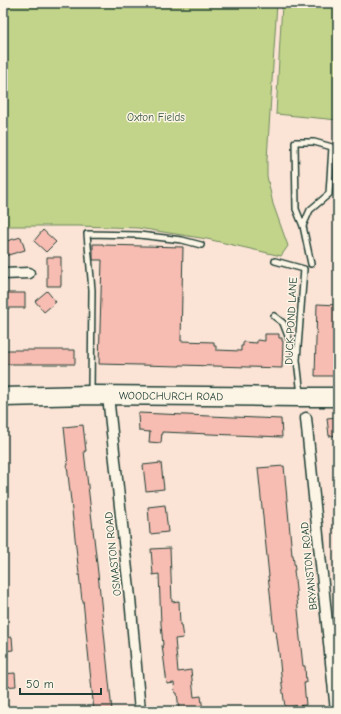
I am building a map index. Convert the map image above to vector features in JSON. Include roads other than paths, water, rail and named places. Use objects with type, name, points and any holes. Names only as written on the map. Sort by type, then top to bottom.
[{"type":"highway","name":"WOODCHURCH ROAD","points":[[3,397],[338,397]]},
{"type":"street","points":[[3,274],[29,274]]},
{"type":"street","name":"OSMASTON ROAD","points":[[100,396],[130,598],[140,711]]},
{"type":"street","name":"BRYANSTON ROAD","points":[[306,418],[336,711]]},
{"type":"lane","points":[[302,226],[310,210],[329,194],[332,147],[314,142],[296,142],[296,209],[302,226],[311,264]]},
{"type":"lane","points":[[100,396],[87,234],[139,235],[182,240],[201,245]]},
{"type":"lane","name":"DUCK POND LANE","points":[[276,261],[304,269],[297,360],[301,398]]},
{"type":"lane","points":[[274,316],[283,323],[297,360]]},
{"type":"park label","name":"Oxton Fields","points":[[156,117]]}]
